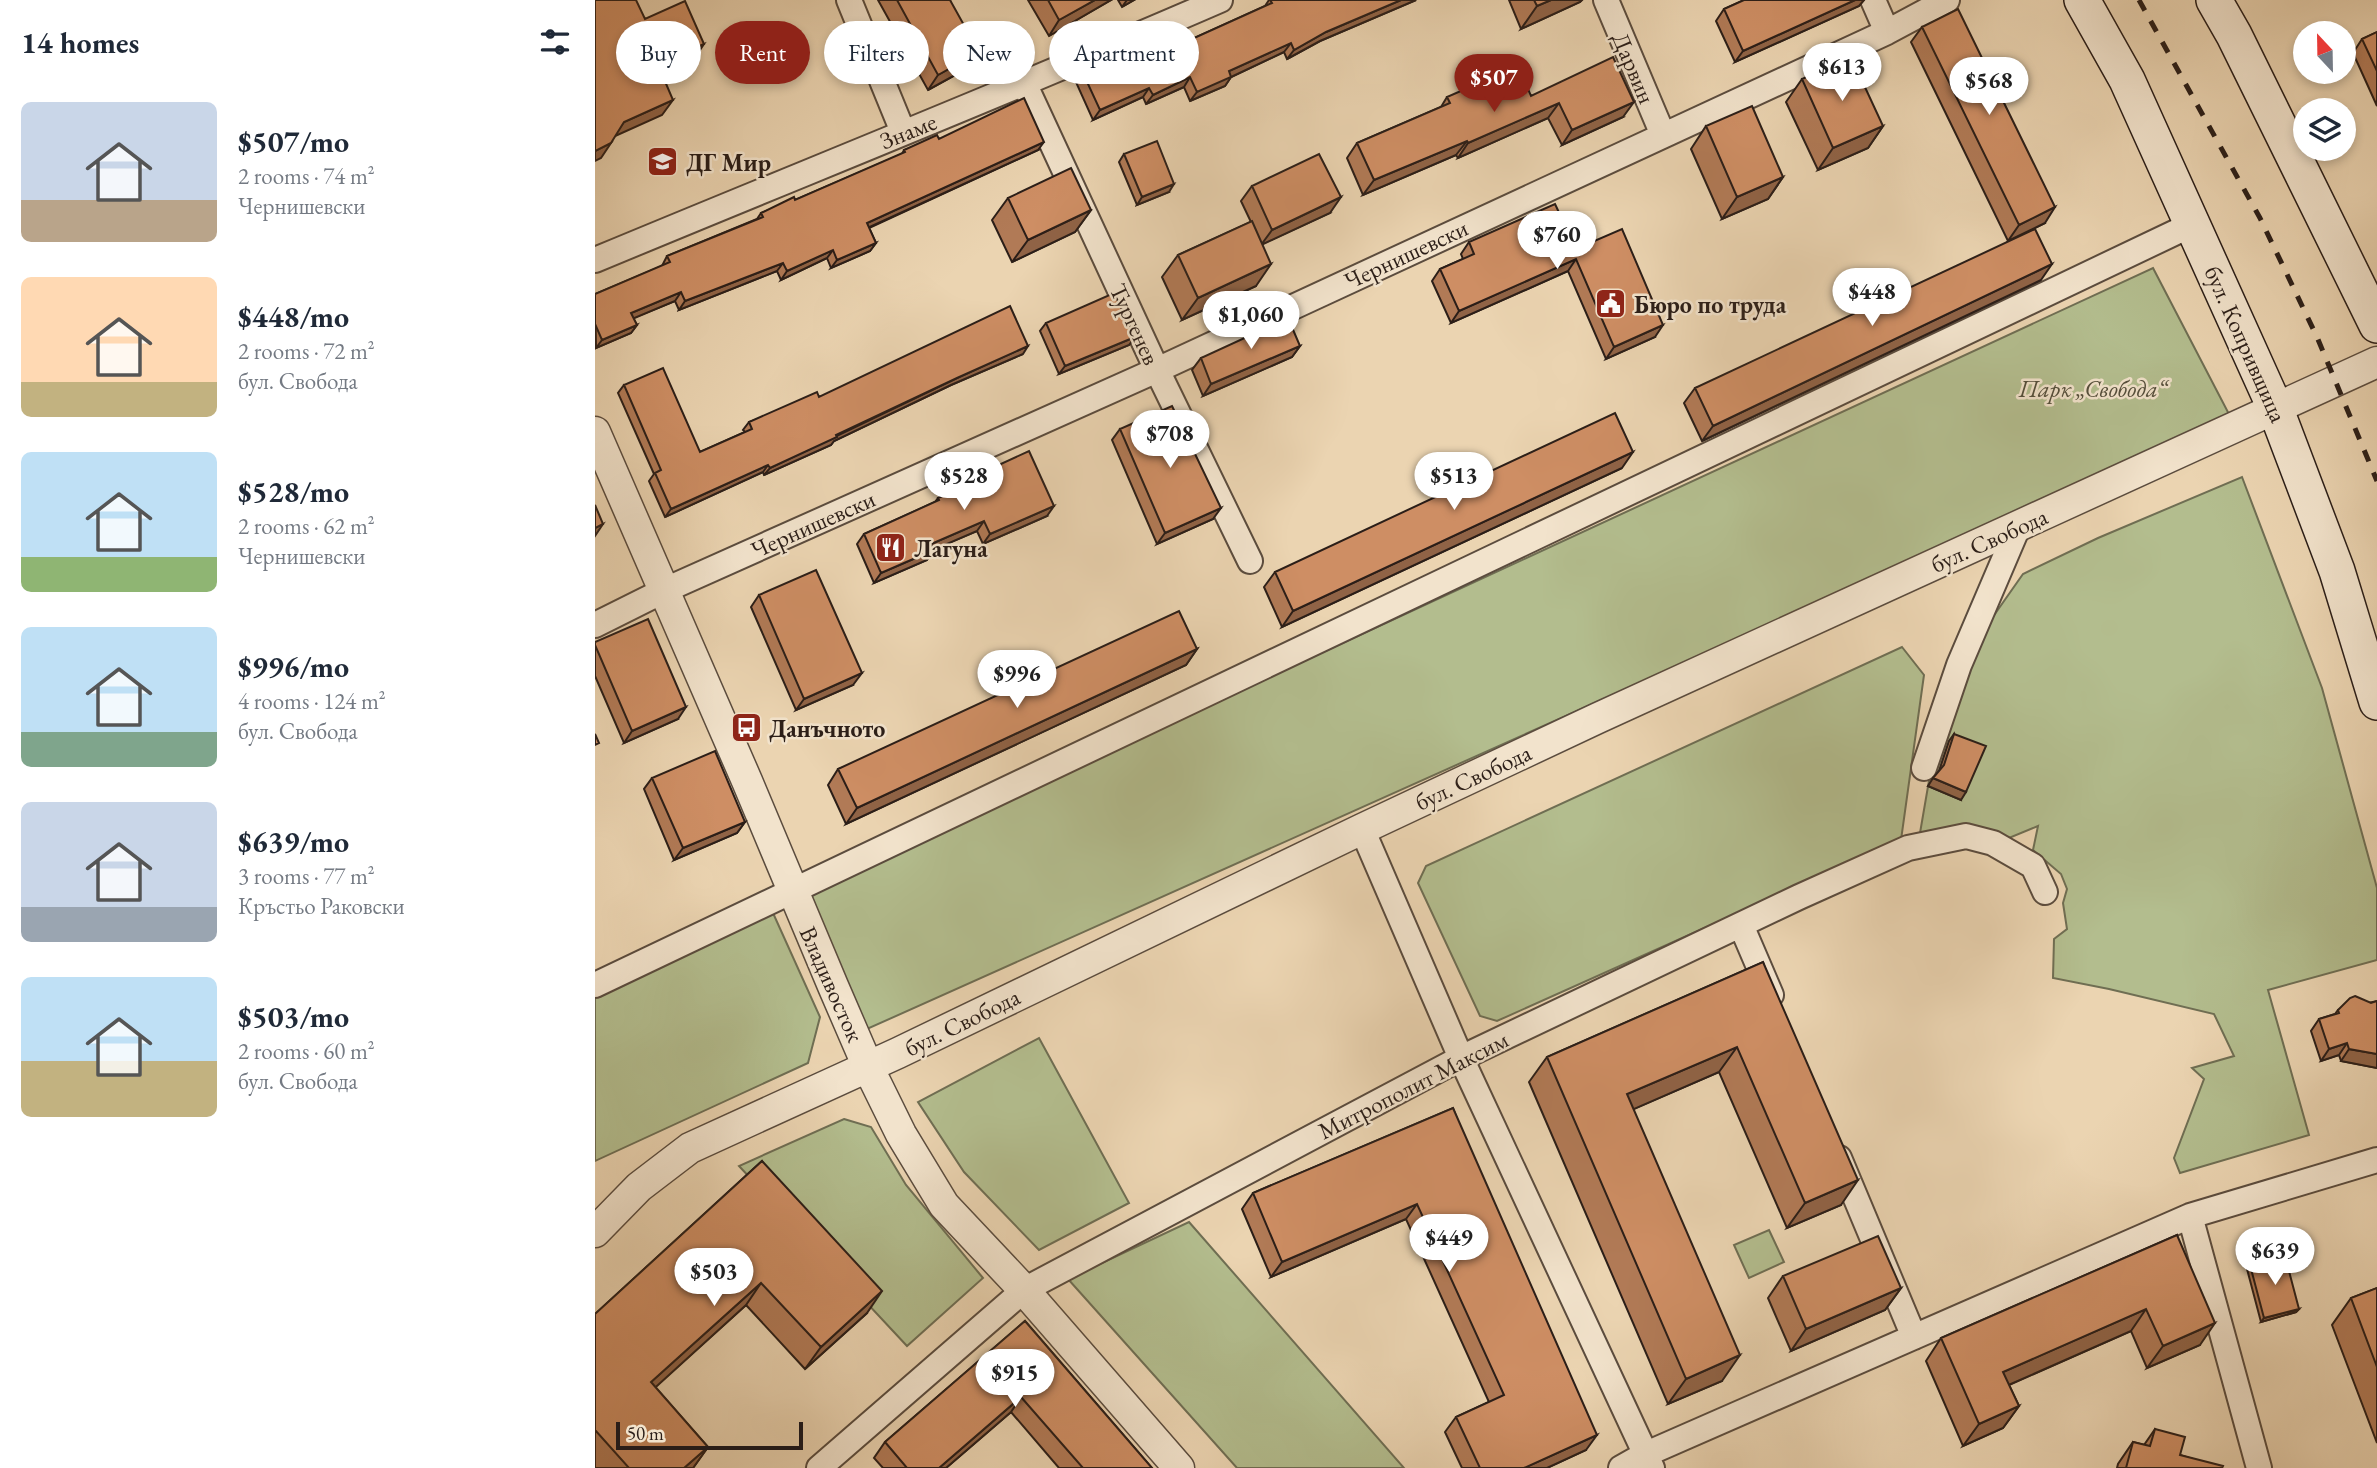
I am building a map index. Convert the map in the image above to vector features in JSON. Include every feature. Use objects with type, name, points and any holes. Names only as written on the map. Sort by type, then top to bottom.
[{"type":"main road","name":"бул. Копривщица","points":[[2082,0],[2127,79],[2276,410],[2337,571],[2377,702]]},
{"type":"main road","points":[[2214,0],[2234,35],[2377,325]]},
{"type":"street","points":[[849,0],[903,132]]},
{"type":"street","name":"Знаме","points":[[595,260],[903,132],[1024,85],[1220,0]]},
{"type":"street","name":"Дарвин","points":[[1606,0],[1663,135]]},
{"type":"street","points":[[1873,0],[1887,32]]},
{"type":"street","name":"Чернишевски","points":[[595,625],[663,591],[1157,370],[1887,32],[1947,0]]},
{"type":"street","name":"Тургенев","points":[[1024,85],[1250,561]]},
{"type":"street","points":[[595,985],[2193,224]]},
{"type":"street","name":"бул. Свобода","points":[[595,1232],[639,1187],[690,1148],[868,1067],[1610,712],[2377,362]]},
{"type":"street","name":"Владивосток","points":[[595,432],[868,1067],[901,1134],[944,1205],[1024,1290],[1179,1468]]},
{"type":"street","points":[[1924,768],[1959,665],[2018,527]]},
{"type":"street","points":[[1362,829],[1461,1058],[1648,1461]]},
{"type":"street","name":"Митрополит Максим","points":[[821,1467],[1024,1290],[1461,1058],[1741,925],[1908,848],[1966,836],[1993,844],[2033,866],[2045,892]]},
{"type":"street","points":[[1741,925],[1779,1014]]},
{"type":"street","points":[[1832,1141],[1914,1337]]},
{"type":"street","points":[[1621,1468],[1648,1461],[1914,1337],[2190,1216],[2377,1160]]},
{"type":"street","points":[[2190,1216],[2259,1468]]},
{"type":"green space","name":"Парк „Свобода“","points":[[2153,268],[2231,418],[867,1029],[805,892]]},
{"type":"green space","points":[[2242,477],[2322,688],[2377,888],[2377,960],[2268,990],[2309,1135],[2180,1173],[2174,1158],[2204,1079],[2192,1068],[2234,1056],[2214,1014],[2053,978],[2054,939],[2067,929],[2063,903],[2067,889],[2061,874],[2033,850],[2038,826],[2009,838],[1970,831],[1920,833],[1931,769],[1983,631],[2023,574],[2098,538]]},
{"type":"green space","points":[[1902,647],[1924,675],[1901,840],[1497,1021],[1480,1016],[1418,883],[1426,866]]},
{"type":"green space","points":[[773,913],[820,1017],[808,1063],[595,1161],[595,995]]},
{"type":"green space","points":[[1039,1038],[1129,1203],[1039,1250],[964,1172],[918,1102]]},
{"type":"green space","points":[[844,1119],[871,1127],[906,1185],[983,1278],[907,1346],[739,1166]]},
{"type":"green space","points":[[1189,1222],[1404,1468],[1237,1468],[1068,1279]]},
{"type":"green space","points":[[1769,1230],[1784,1262],[1749,1278],[1734,1245]]},
{"type":"building","points":[[595,0],[636,0],[645,19],[685,1],[694,21],[616,21],[616,84],[666,84],[673,100],[624,122],[611,143],[595,151]]},
{"type":"building","points":[[897,0],[950,0],[962,21],[943,21],[943,72],[938,75],[929,59],[929,21],[908,21]]},
{"type":"building","points":[[1048,0],[1095,0],[1059,20]]},
{"type":"building","points":[[1270,0],[1401,0],[1326,32],[1294,50],[1291,43],[1229,71],[1231,77],[1197,92],[1193,84],[1199,84],[1199,36],[1272,3]]},
{"type":"building","points":[[1534,0],[1551,0],[1537,6]]},
{"type":"building","points":[[1744,0],[1855,0],[1743,51],[1724,9]]},
{"type":"building","points":[[1958,9],[2055,207],[2019,225],[1922,27]]},
{"type":"building","points":[[2377,32],[2377,71],[2362,39]]},
{"type":"building","points":[[1613,57],[1634,102],[1572,130],[1559,103],[1374,180],[1357,143],[1450,103],[1447,97],[1518,66],[1531,96]]},
{"type":"building","points":[[1851,57],[1883,126],[1833,148],[1802,79]]},
{"type":"building","points":[[1088,84],[1176,84],[1153,95],[1149,88],[1100,110]]},
{"type":"building","points":[[1024,98],[1044,142],[867,223],[876,243],[837,260],[833,250],[787,271],[783,263],[685,301],[681,292],[631,313],[637,325],[602,340],[595,324],[595,294],[670,262],[667,256],[763,217],[761,213],[794,197],[795,200],[905,152],[904,150],[937,135],[939,139]]},
{"type":"building","points":[[1752,106],[1783,177],[1737,197],[1706,126]]},
{"type":"building","points":[[1157,141],[1174,184],[1142,197],[1124,154]]},
{"type":"building","points":[[1319,154],[1341,197],[1272,230],[1252,186]]},
{"type":"building","points":[[1071,168],[1091,210],[1028,240],[1008,198]]},
{"type":"building","points":[[1555,204],[1576,249],[1622,229],[1663,325],[1614,347],[1576,259],[1459,311],[1440,269],[1474,254],[1469,242]]},
{"type":"building","points":[[1252,221],[1271,264],[1198,298],[1178,255]]},
{"type":"building","points":[[2035,229],[2052,264],[1713,426],[1695,388]]},
{"type":"building","points":[[1114,293],[1135,337],[1065,366],[1046,323]]},
{"type":"building","points":[[1010,306],[1028,346],[770,468],[768,465],[671,509],[655,473],[661,470],[624,385],[663,368],[700,452],[752,429],[749,422],[817,392],[819,397]]},
{"type":"building","points":[[1288,318],[1300,346],[1211,384],[1201,358]]},
{"type":"building","points":[[1172,406],[1221,508],[1165,533],[1120,429]]},
{"type":"building","points":[[1615,413],[1633,452],[1293,611],[1275,572]]},
{"type":"building","points":[[1029,451],[1054,506],[990,534],[984,521],[931,544],[934,550],[881,573],[864,534],[969,485],[966,480]]},
{"type":"building","points":[[595,505],[603,524],[595,528]]},
{"type":"building","points":[[816,570],[862,673],[804,699],[759,595]]},
{"type":"building","points":[[1179,611],[1197,649],[857,808],[838,769]]},
{"type":"building","points":[[648,619],[686,707],[632,731],[595,642]]},
{"type":"building","points":[[1954,734],[1986,746],[1966,792],[1933,778],[1944,765]]},
{"type":"building","points":[[715,751],[745,822],[683,848],[652,778]]},
{"type":"building","points":[[1763,962],[1858,1180],[1805,1203],[1737,1047],[1627,1094],[1740,1355],[1686,1379],[1547,1057]]},
{"type":"building","points":[[2355,996],[2371,1003],[2377,1001],[2377,1054],[2349,1049],[2347,1043],[2329,1049],[2319,1019],[2339,1013],[2338,1010]]},
{"type":"building","points":[[1453,1108],[1597,1435],[1524,1468],[1480,1468],[1456,1417],[1504,1395],[1417,1204],[1282,1262],[1253,1193]]},
{"type":"building","points":[[762,1161],[882,1291],[821,1347],[761,1283],[651,1382],[708,1447],[684,1468],[629,1468],[595,1430],[595,1314]]},
{"type":"building","points":[[2177,1235],[2215,1323],[2163,1346],[2146,1309],[2003,1372],[2019,1406],[1979,1424],[1941,1338]]},
{"type":"building","points":[[1878,1236],[1901,1288],[1806,1329],[1783,1276]]},
{"type":"building","points":[[2285,1256],[2299,1309],[2264,1318],[2250,1265]]},
{"type":"building","points":[[2377,1288],[2377,1367],[2351,1298]]},
{"type":"building","points":[[1025,1321],[1152,1468],[1083,1468],[1021,1397],[939,1468],[907,1468],[885,1442]]},
{"type":"building","points":[[2155,1429],[2185,1437],[2180,1455],[2223,1466],[2222,1468],[2126,1468],[2133,1442],[2150,1446]]},
{"type":"railway","points":[[2139,0],[2260,218],[2317,337],[2377,481]]},
{"type":"place","name":"ДГ Мир","points":[[663,162]]},
{"type":"place","name":"Бюро по труда","points":[[1611,304]]},
{"type":"place","name":"Лагуна","points":[[891,548]]},
{"type":"place","name":"Данъчното","points":[[746,728]]}]
